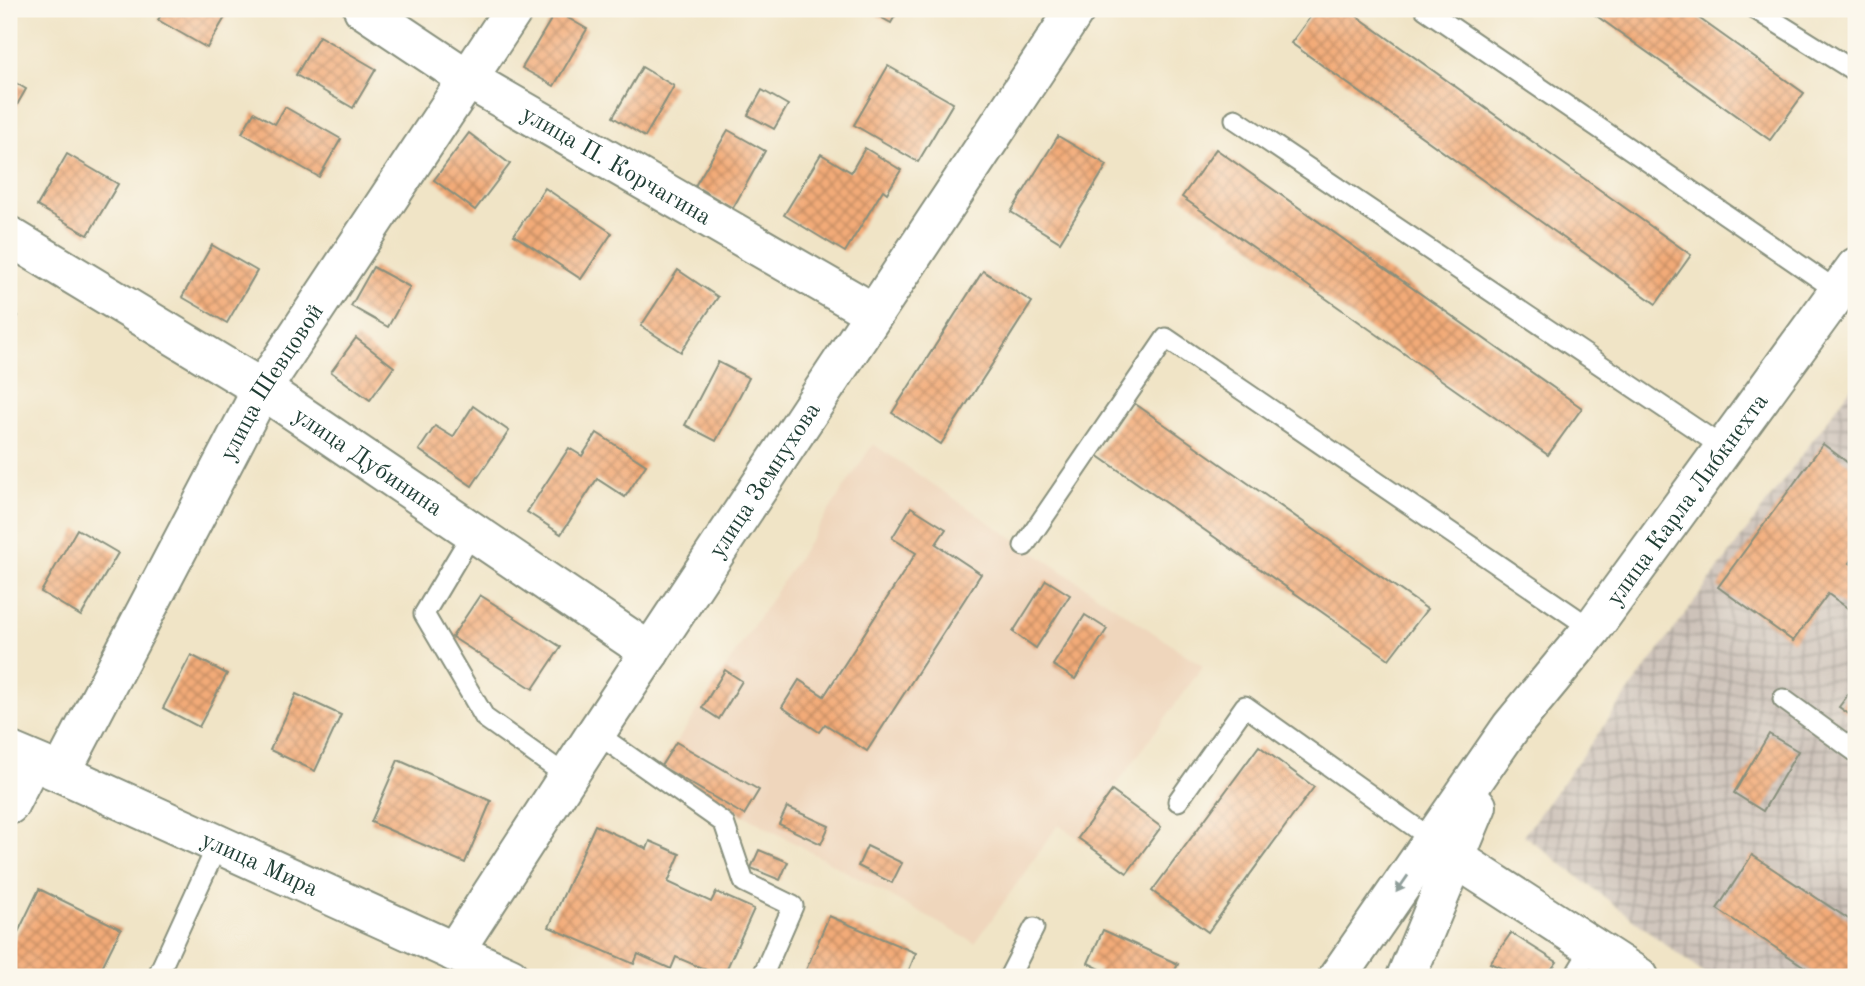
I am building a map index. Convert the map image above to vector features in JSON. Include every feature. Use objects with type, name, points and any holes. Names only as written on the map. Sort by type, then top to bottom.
[{"type":"street","name":"улица П. Корчагина","points":[[363,9],[468,79],[874,313]]},
{"type":"street","name":"улица Шевцовой","points":[[9,805],[262,389],[514,9]]},
{"type":"street","name":"улица Земнухова","points":[[454,952],[874,313],[1062,14]]},
{"type":"street","name":"улица Дубинина","points":[[9,236],[262,389],[650,652]]},
{"type":"street","name":"улица Карла Либкнехта","points":[[1338,977],[1444,848],[1511,727],[1592,629],[1847,280]]},
{"type":"street","name":"улица Мира","points":[[34,762],[510,977]]},
{"type":"street","name":"улица Карла Либкнехта","points":[[1406,977],[1444,848]]},
{"type":"street","points":[[1444,848],[1583,962],[1639,977]]},
{"type":"lane","points":[[1425,9],[1847,280]]},
{"type":"lane","points":[[1755,9],[1856,72]]},
{"type":"lane","points":[[1235,119],[1724,448]]},
{"type":"lane","points":[[1024,546],[1166,338],[1592,629]]},
{"type":"lane","points":[[473,532],[424,614],[485,718],[568,777]]},
{"type":"lane","points":[[1783,699],[1856,752]]},
{"type":"lane","points":[[1178,801],[1245,706],[1444,848]]},
{"type":"lane","points":[[596,733],[724,823],[744,882],[793,906],[762,977]]},
{"type":"lane","points":[[157,977],[218,844]]},
{"type":"lane","points":[[1009,977],[1034,928]]},
{"type":"shaded area","points":[[1856,381],[1856,977],[1708,977],[1524,835]]},
{"type":"shaded area","points":[[873,444],[1203,666],[1078,838],[1058,825],[975,943],[661,766]]},
{"type":"building","points":[[165,9],[230,9],[207,48],[158,20]]},
{"type":"building","points":[[866,9],[899,9],[891,23]]},
{"type":"building","points":[[1316,9],[1347,9],[1691,255],[1656,304],[1291,43]]},
{"type":"building","points":[[1587,9],[1686,9],[1804,93],[1770,140]]},
{"type":"building","points":[[556,11],[587,29],[554,86],[522,68]]},
{"type":"building","points":[[319,36],[376,69],[353,108],[296,75]]},
{"type":"building","points":[[888,66],[953,103],[918,162],[854,125]]},
{"type":"building","points":[[642,67],[674,86],[645,137],[613,117]]},
{"type":"building","points":[[9,79],[26,89],[9,119]]},
{"type":"building","points":[[762,90],[788,105],[774,129],[748,115]]},
{"type":"building","points":[[285,107],[341,139],[319,177],[242,133],[254,112],[275,124]]},
{"type":"building","points":[[728,130],[765,151],[733,208],[695,186]]},
{"type":"building","points":[[469,133],[510,164],[475,210],[434,180]]},
{"type":"building","points":[[1058,136],[1107,165],[1060,242],[1011,212]]},
{"type":"building","points":[[865,148],[901,170],[887,193],[883,190],[845,252],[784,215],[821,154],[851,172]]},
{"type":"building","points":[[1216,149],[1582,408],[1548,455],[1182,197]]},
{"type":"building","points":[[67,154],[118,184],[88,235],[37,206]]},
{"type":"building","points":[[545,188],[612,233],[581,279],[514,235]]},
{"type":"building","points":[[212,245],[257,271],[227,323],[182,297]]},
{"type":"building","points":[[373,267],[410,287],[388,327],[351,306]]},
{"type":"building","points":[[678,270],[718,297],[681,352],[641,326]]},
{"type":"building","points":[[983,271],[1032,302],[941,444],[892,413]]},
{"type":"building","points":[[9,311],[18,316],[9,331]]},
{"type":"building","points":[[356,338],[394,367],[370,400],[331,372]]},
{"type":"building","points":[[718,362],[749,378],[716,441],[685,425]]},
{"type":"building","points":[[1134,403],[1427,609],[1389,659],[1097,455]]},
{"type":"building","points":[[473,406],[509,431],[472,486],[419,450],[435,426],[453,437]]},
{"type":"building","points":[[597,433],[646,465],[625,497],[597,479],[561,534],[527,512],[569,448],[582,456]]},
{"type":"building","points":[[1823,444],[1856,469],[1856,555],[1850,563],[1856,567],[1856,614],[1828,594],[1793,641],[1718,587]]},
{"type":"building","points":[[911,507],[946,529],[936,544],[981,574],[867,751],[825,724],[819,732],[782,707],[799,680],[824,696],[916,553],[892,538]]},
{"type":"building","points":[[77,529],[118,553],[81,616],[41,592]]},
{"type":"building","points":[[1046,580],[1070,595],[1036,648],[1013,632]]},
{"type":"building","points":[[480,595],[561,647],[533,689],[452,637]]},
{"type":"building","points":[[1085,615],[1107,629],[1075,679],[1053,665]]},
{"type":"building","points":[[191,655],[227,674],[199,727],[163,708]]},
{"type":"building","points":[[725,670],[742,681],[719,719],[702,708]]},
{"type":"building","points":[[1856,684],[1856,719],[1839,707]]},
{"type":"building","points":[[296,694],[341,715],[315,771],[270,750]]},
{"type":"building","points":[[1769,734],[1798,751],[1763,811],[1734,793]]},
{"type":"building","points":[[676,742],[759,790],[744,815],[661,766]]},
{"type":"building","points":[[1259,746],[1314,787],[1208,932],[1152,891]]},
{"type":"building","points":[[398,760],[491,801],[465,863],[371,822]]},
{"type":"building","points":[[1112,791],[1161,827],[1127,873],[1078,838]]},
{"type":"building","points":[[787,807],[829,826],[821,844],[779,824]]},
{"type":"building","points":[[595,825],[647,849],[650,841],[680,854],[668,882],[711,902],[716,892],[754,909],[723,977],[676,957],[671,969],[638,954],[634,964],[549,927]]},
{"type":"building","points":[[867,846],[902,863],[892,883],[858,866]]},
{"type":"building","points":[[759,850],[788,862],[780,880],[751,868]]},
{"type":"building","points":[[1752,855],[1856,924],[1856,977],[1820,977],[1717,909]]},
{"type":"building","points":[[39,889],[121,929],[97,977],[9,977],[9,951]]},
{"type":"building","points":[[829,916],[916,953],[906,977],[803,977]]},
{"type":"building","points":[[1103,930],[1178,964],[1172,977],[1096,977],[1100,969],[1088,963]]},
{"type":"building","points":[[1511,933],[1557,962],[1545,977],[1523,977],[1490,963]]}]
